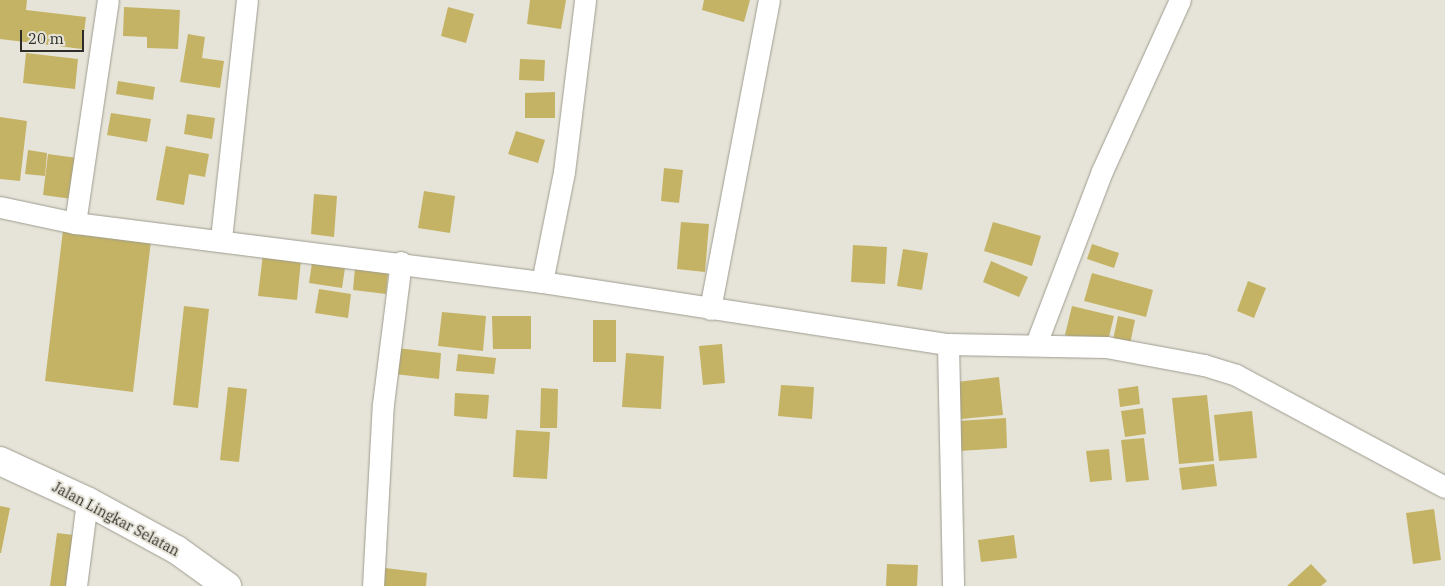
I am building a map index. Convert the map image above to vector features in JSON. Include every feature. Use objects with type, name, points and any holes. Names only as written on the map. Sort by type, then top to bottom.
[{"type":"highway","name":"Jalan Lingkar Selatan","points":[[0,461],[87,501],[177,550],[227,586]]},
{"type":"street","points":[[75,223],[108,0]]},
{"type":"street","points":[[221,239],[248,0]]},
{"type":"street","points":[[542,282],[564,172],[584,0]]},
{"type":"street","points":[[710,309],[769,0]]},
{"type":"street","points":[[1036,344],[1102,171],[1180,0]]},
{"type":"street","points":[[0,207],[75,223],[401,262],[948,344],[1036,344],[1106,348],[1204,365],[1236,375],[1445,487]]},
{"type":"street","points":[[373,586],[383,404],[401,262]]},
{"type":"street","points":[[948,344],[953,586]]},
{"type":"street","points":[[76,586],[87,501]]},
{"type":"building","points":[[0,0],[27,0],[26,10],[86,17],[82,49],[0,39]]},
{"type":"building","points":[[530,0],[566,0],[561,29],[527,24]]},
{"type":"building","points":[[704,0],[750,0],[744,22],[702,10]]},
{"type":"building","points":[[124,7],[180,10],[178,49],[147,48],[147,37],[123,36]]},
{"type":"building","points":[[448,7],[474,14],[466,43],[441,36]]},
{"type":"building","points":[[188,34],[205,37],[202,58],[224,61],[220,88],[180,82]]},
{"type":"building","points":[[26,53],[78,59],[75,89],[23,83]]},
{"type":"building","points":[[520,59],[545,60],[544,81],[519,80]]},
{"type":"building","points":[[118,81],[155,87],[153,100],[116,94]]},
{"type":"building","points":[[555,92],[555,118],[525,118],[525,93]]},
{"type":"building","points":[[111,113],[151,119],[147,142],[107,135]]},
{"type":"building","points":[[187,114],[215,118],[212,139],[184,134]]},
{"type":"building","points":[[0,117],[27,121],[20,181],[0,179]]},
{"type":"building","points":[[516,131],[545,140],[538,163],[508,154]]},
{"type":"building","points":[[166,146],[209,154],[205,177],[189,174],[184,205],[156,200]]},
{"type":"building","points":[[28,150],[47,153],[45,176],[25,174]]},
{"type":"building","points":[[48,154],[77,158],[72,199],[43,195]]},
{"type":"building","points":[[664,168],[683,170],[679,203],[661,201]]},
{"type":"building","points":[[424,191],[455,196],[450,233],[418,228]]},
{"type":"building","points":[[314,194],[337,196],[334,237],[311,234]]},
{"type":"building","points":[[681,222],[709,224],[705,272],[677,269]]},
{"type":"building","points":[[993,222],[1041,236],[1032,266],[984,251]]},
{"type":"building","points":[[63,230],[151,241],[133,392],[45,381]]},
{"type":"building","points":[[1092,244],[1119,253],[1114,268],[1087,259]]},
{"type":"building","points":[[264,245],[302,250],[297,300],[258,296]]},
{"type":"building","points":[[853,245],[887,247],[885,284],[851,282]]},
{"type":"building","points":[[903,249],[928,253],[922,290],[897,286]]},
{"type":"building","points":[[313,256],[346,261],[342,288],[309,283]]},
{"type":"building","points":[[991,261],[1028,277],[1019,297],[983,282]]},
{"type":"building","points":[[355,268],[388,272],[386,294],[353,290]]},
{"type":"building","points":[[1092,273],[1153,290],[1146,317],[1084,301]]},
{"type":"building","points":[[1248,281],[1266,288],[1254,318],[1237,311]]},
{"type":"building","points":[[319,289],[351,294],[348,318],[315,313]]},
{"type":"building","points":[[184,306],[209,309],[198,408],[173,405]]},
{"type":"building","points":[[1072,306],[1114,316],[1107,345],[1065,335]]},
{"type":"building","points":[[442,312],[486,316],[483,351],[438,346]]},
{"type":"building","points":[[492,316],[531,316],[531,349],[493,349]]},
{"type":"building","points":[[1118,316],[1135,320],[1129,349],[1112,345]]},
{"type":"building","points":[[593,320],[616,320],[616,362],[593,362]]},
{"type":"building","points":[[722,344],[725,383],[703,385],[699,346]]},
{"type":"building","points":[[397,348],[441,353],[439,379],[394,374]]},
{"type":"building","points":[[626,353],[664,356],[661,409],[622,407]]},
{"type":"building","points":[[458,354],[496,358],[494,374],[456,371]]},
{"type":"building","points":[[999,377],[1003,415],[961,419],[957,382]]},
{"type":"building","points":[[781,385],[814,387],[812,419],[778,416]]},
{"type":"building","points":[[1138,386],[1140,404],[1120,407],[1118,389]]},
{"type":"building","points":[[228,387],[247,389],[239,462],[220,460]]},
{"type":"building","points":[[541,388],[558,389],[557,428],[540,428]]},
{"type":"building","points":[[455,393],[489,395],[487,419],[454,416]]},
{"type":"building","points":[[1207,395],[1214,461],[1179,464],[1172,398]]},
{"type":"building","points":[[1143,408],[1146,434],[1125,437],[1121,411]]},
{"type":"building","points":[[1252,411],[1257,458],[1219,461],[1214,415]]},
{"type":"building","points":[[1006,418],[1007,448],[959,451],[957,421]]},
{"type":"building","points":[[516,430],[550,432],[547,479],[513,477]]},
{"type":"building","points":[[1144,438],[1149,480],[1126,482],[1121,440]]},
{"type":"building","points":[[1109,449],[1112,480],[1090,482],[1086,451]]},
{"type":"building","points":[[1214,464],[1217,486],[1182,490],[1179,468]]},
{"type":"building","points":[[0,506],[10,508],[1,553],[0,553]]},
{"type":"building","points":[[1434,509],[1441,560],[1413,564],[1406,513]]},
{"type":"building","points":[[57,533],[82,536],[75,586],[50,586]]},
{"type":"building","points":[[1014,535],[1017,558],[981,562],[978,540]]},
{"type":"building","points":[[887,564],[918,565],[917,586],[886,586]]},
{"type":"building","points":[[1311,564],[1327,581],[1321,586],[1287,586]]},
{"type":"building","points":[[385,568],[427,573],[426,586],[383,586]]}]
